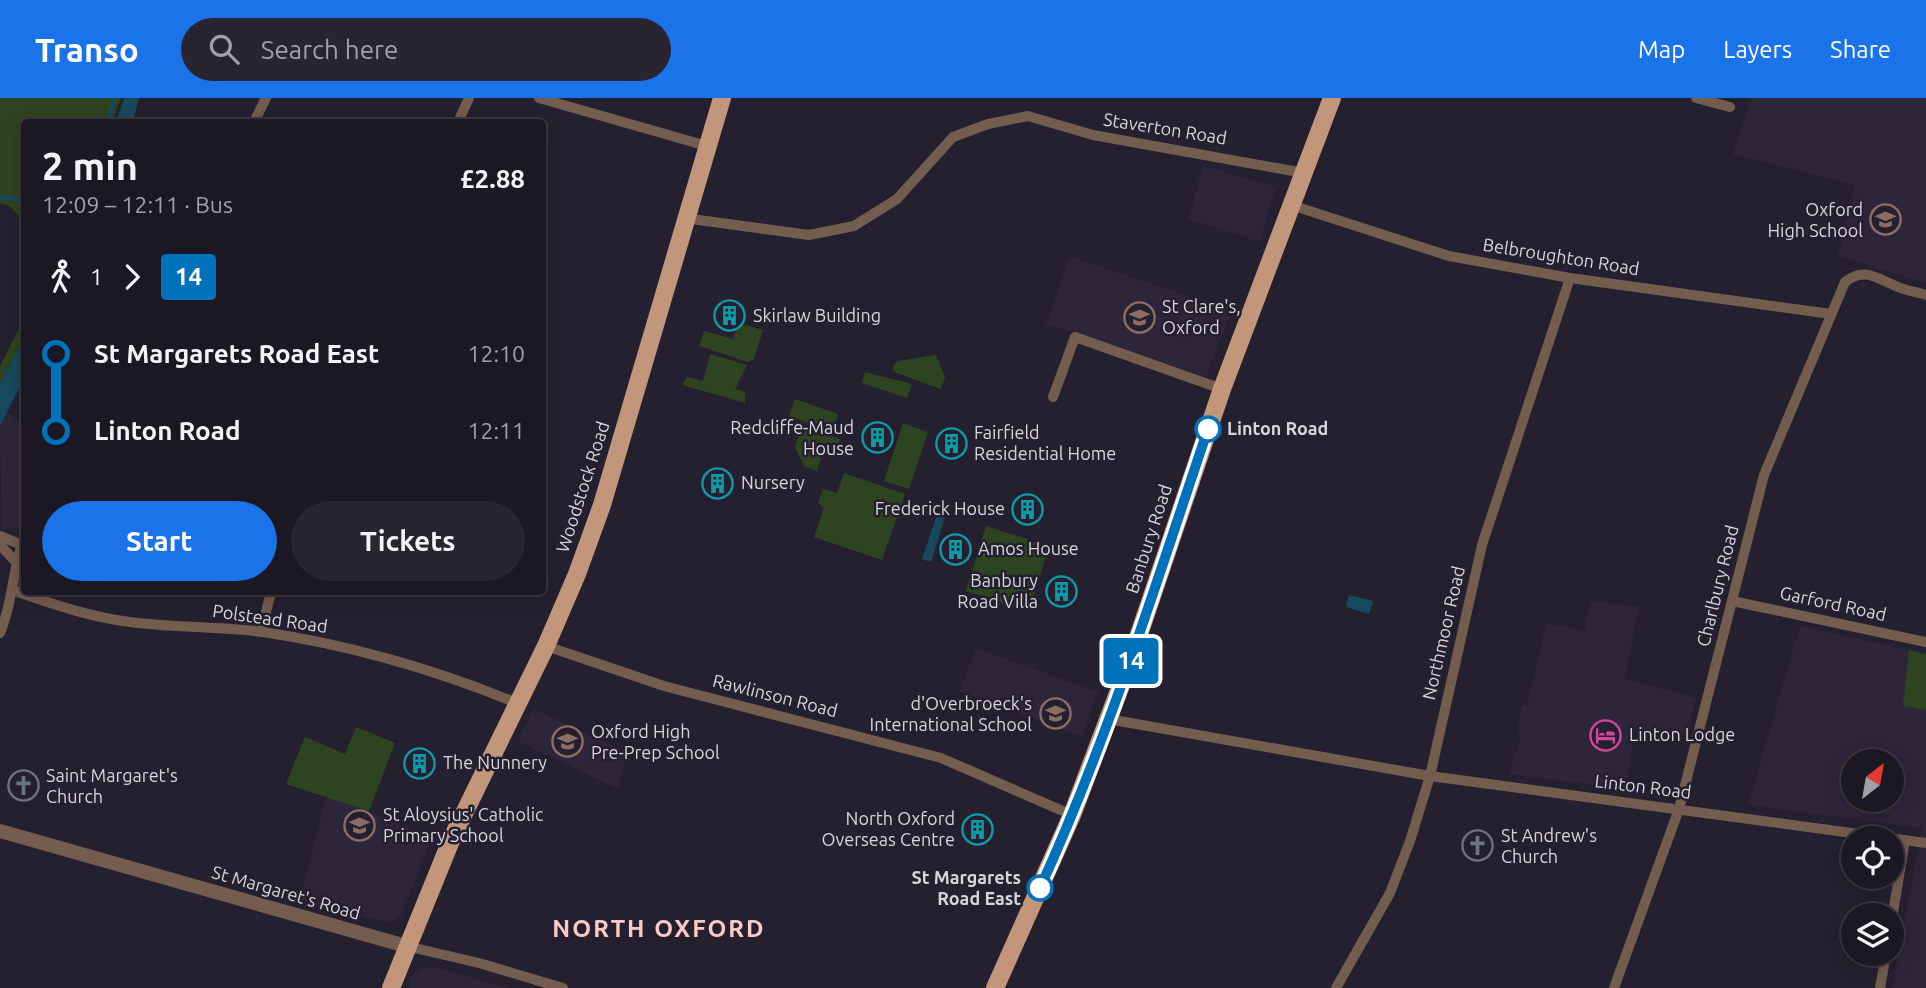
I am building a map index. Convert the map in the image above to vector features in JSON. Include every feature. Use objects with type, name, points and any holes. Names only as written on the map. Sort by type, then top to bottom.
[{"type":"main road","name":"Woodstock Road","points":[[391,988],[452,838],[546,646],[602,505],[684,218],[722,98]]},
{"type":"main road","name":"Banbury Road","points":[[995,988],[1072,815],[1222,389],[1332,98]]},
{"type":"street","points":[[256,119],[266,98]]},
{"type":"street","points":[[459,119],[469,98]]},
{"type":"street","points":[[539,98],[706,146]]},
{"type":"street","points":[[1696,98],[1730,107]]},
{"type":"street","name":"Staverton Road","points":[[684,218],[809,235],[855,226],[897,199],[953,137],[988,124],[1028,116],[1093,135],[1304,173]]},
{"type":"street","name":"Belbroughton Road","points":[[1291,205],[1449,256],[1570,278],[1831,314]]},
{"type":"street","name":"Charlbury Road","points":[[1614,988],[1679,809],[1764,475],[1845,282],[1855,274],[1872,274],[1898,288],[1926,295]]},
{"type":"street","name":"Northmoor Road","points":[[1336,988],[1390,893],[1430,776],[1482,545],[1570,278]]},
{"type":"street","points":[[1053,397],[1075,337],[1222,389]]},
{"type":"street","points":[[0,536],[21,541]]},
{"type":"street","points":[[0,545],[16,562]]},
{"type":"street","points":[[0,633],[21,548]]},
{"type":"street","name":"Polstead Road","points":[[12,590],[21,593]]},
{"type":"street","name":"Polstead Road","points":[[25,595],[73,611],[128,622],[261,632],[386,659],[519,704]]},
{"type":"street","points":[[261,632],[270,595]]},
{"type":"street","name":"Garford Road","points":[[1732,601],[1926,642]]},
{"type":"street","name":"Rawlinson Road","points":[[546,646],[664,686],[941,758],[1072,815]]},
{"type":"street","name":"Linton Road","points":[[1108,719],[1430,776],[1926,843]]},
{"type":"street","name":"St Margaret's Road","points":[[0,831],[563,988]]},
{"type":"street","points":[[1895,903],[1905,840]]},
{"type":"street","points":[[1880,988],[1884,966]]},
{"type":"shaded area","name":"Oxford High School","points":[[1752,98],[1926,98],[1926,283],[1838,256],[1854,185],[1733,154]]},
{"type":"shaded area","points":[[1203,166],[1276,187],[1260,242],[1189,219]]},
{"type":"shaded area","name":"St Clare's, Oxford","points":[[1069,256],[1232,311],[1206,377],[1046,324]]},
{"type":"shaded area","points":[[7,413],[21,420],[21,528],[2,530],[0,426]]},
{"type":"shaded area","points":[[1591,601],[1639,607],[1625,678],[1696,698],[1686,734],[1635,728],[1626,789],[1509,774],[1520,740],[1517,729],[1522,706],[1527,706],[1546,623],[1584,631]]},
{"type":"shaded area","points":[[1800,626],[1926,654],[1926,988],[1892,988],[1896,966],[1904,966],[1904,924],[1922,828],[1748,805]]},
{"type":"shaded area","name":"d'Overbroeck's International School","points":[[976,648],[1098,692],[1082,737],[959,691]]},
{"type":"shaded area","points":[[534,709],[627,752],[618,789],[518,741]]},
{"type":"shaded area","name":"St Aloysius' Catholic Primary School","points":[[356,727],[395,743],[369,811],[432,839],[402,914],[389,923],[299,901],[327,795],[286,784],[305,737],[345,754]]},
{"type":"shaded area","points":[[434,967],[508,988],[408,988],[412,976],[420,969]]},
{"type":"green space","points":[[0,98],[121,98],[113,119],[21,119],[21,219],[11,207],[0,203]]},
{"type":"green space","points":[[739,323],[763,330],[754,359],[748,362],[699,346],[704,331],[733,339]]},
{"type":"green space","points":[[21,325],[21,344],[0,384],[0,366]]},
{"type":"green space","points":[[710,354],[747,365],[735,389],[745,392],[745,403],[682,385],[687,377],[703,381]]},
{"type":"green space","points":[[936,355],[945,377],[941,389],[894,372],[893,366],[898,361]]},
{"type":"green space","points":[[865,372],[912,384],[907,398],[862,383]]},
{"type":"green space","points":[[795,399],[838,414],[833,432],[789,416]]},
{"type":"green space","points":[[903,423],[928,432],[909,489],[884,481]]},
{"type":"green space","points":[[801,425],[840,439],[836,455],[823,452],[817,471],[805,467],[795,448]]},
{"type":"green space","points":[[844,473],[905,494],[882,560],[814,537],[824,508],[818,503],[823,489],[837,493]]},
{"type":"green space","points":[[986,526],[1049,546],[1029,611],[966,591]]},
{"type":"green space","points":[[1909,650],[1926,654],[1926,710],[1903,706]]},
{"type":"green space","points":[[356,727],[395,743],[369,811],[286,784],[305,737],[345,754]]},
{"type":"water","points":[[124,98],[139,98],[134,119],[117,119]]},
{"type":"water","points":[[21,344],[21,385],[0,426],[0,384]]},
{"type":"water","points":[[937,515],[945,517],[931,562],[922,559]]},
{"type":"water","points":[[1349,595],[1373,601],[1369,614],[1346,607]]},
{"type":"waterway","points":[[108,119],[115,98]]},
{"type":"waterway","points":[[0,197],[21,200]]},
{"type":"bus line","name":"14","points":[[1040,888],[1072,815],[1129,664],[1208,429]]},
{"type":"place","name":"Oxford High School","points":[[1886,220]]},
{"type":"place","name":"Skirlaw Building","points":[[730,316]]},
{"type":"place","name":"St Clare's, Oxford","points":[[1139,317]]},
{"type":"place","name":"Linton Road","points":[[1208,429]]},
{"type":"place","name":"Redcliffe-Maud House","points":[[877,438]]},
{"type":"place","name":"Fairfield Residential Home","points":[[951,443]]},
{"type":"place","name":"Nursery","points":[[718,483]]},
{"type":"place","name":"Frederick House","points":[[1028,509]]},
{"type":"place","name":"Amos House","points":[[955,549]]},
{"type":"place","name":"Banbury Road Villa","points":[[1061,591]]},
{"type":"place","name":"d'Overbroeck's International School","points":[[1055,714]]},
{"type":"place","name":"Linton Lodge","points":[[1606,735]]},
{"type":"place","name":"Oxford High Pre-Prep School","points":[[568,742]]},
{"type":"place","name":"The Nunnery","points":[[420,763]]},
{"type":"place","name":"Saint Margaret's Church","points":[[23,786]]},
{"type":"place","name":"St Aloysius' Catholic Primary School","points":[[360,825]]},
{"type":"place","name":"North Oxford Overseas Centre","points":[[978,829]]},
{"type":"place","name":"St Andrew's Church","points":[[1478,846]]},
{"type":"place","name":"St Margarets Road East","points":[[1040,888]]},
{"type":"district","name":"NORTH OXFORD","points":[[659,929]]}]
